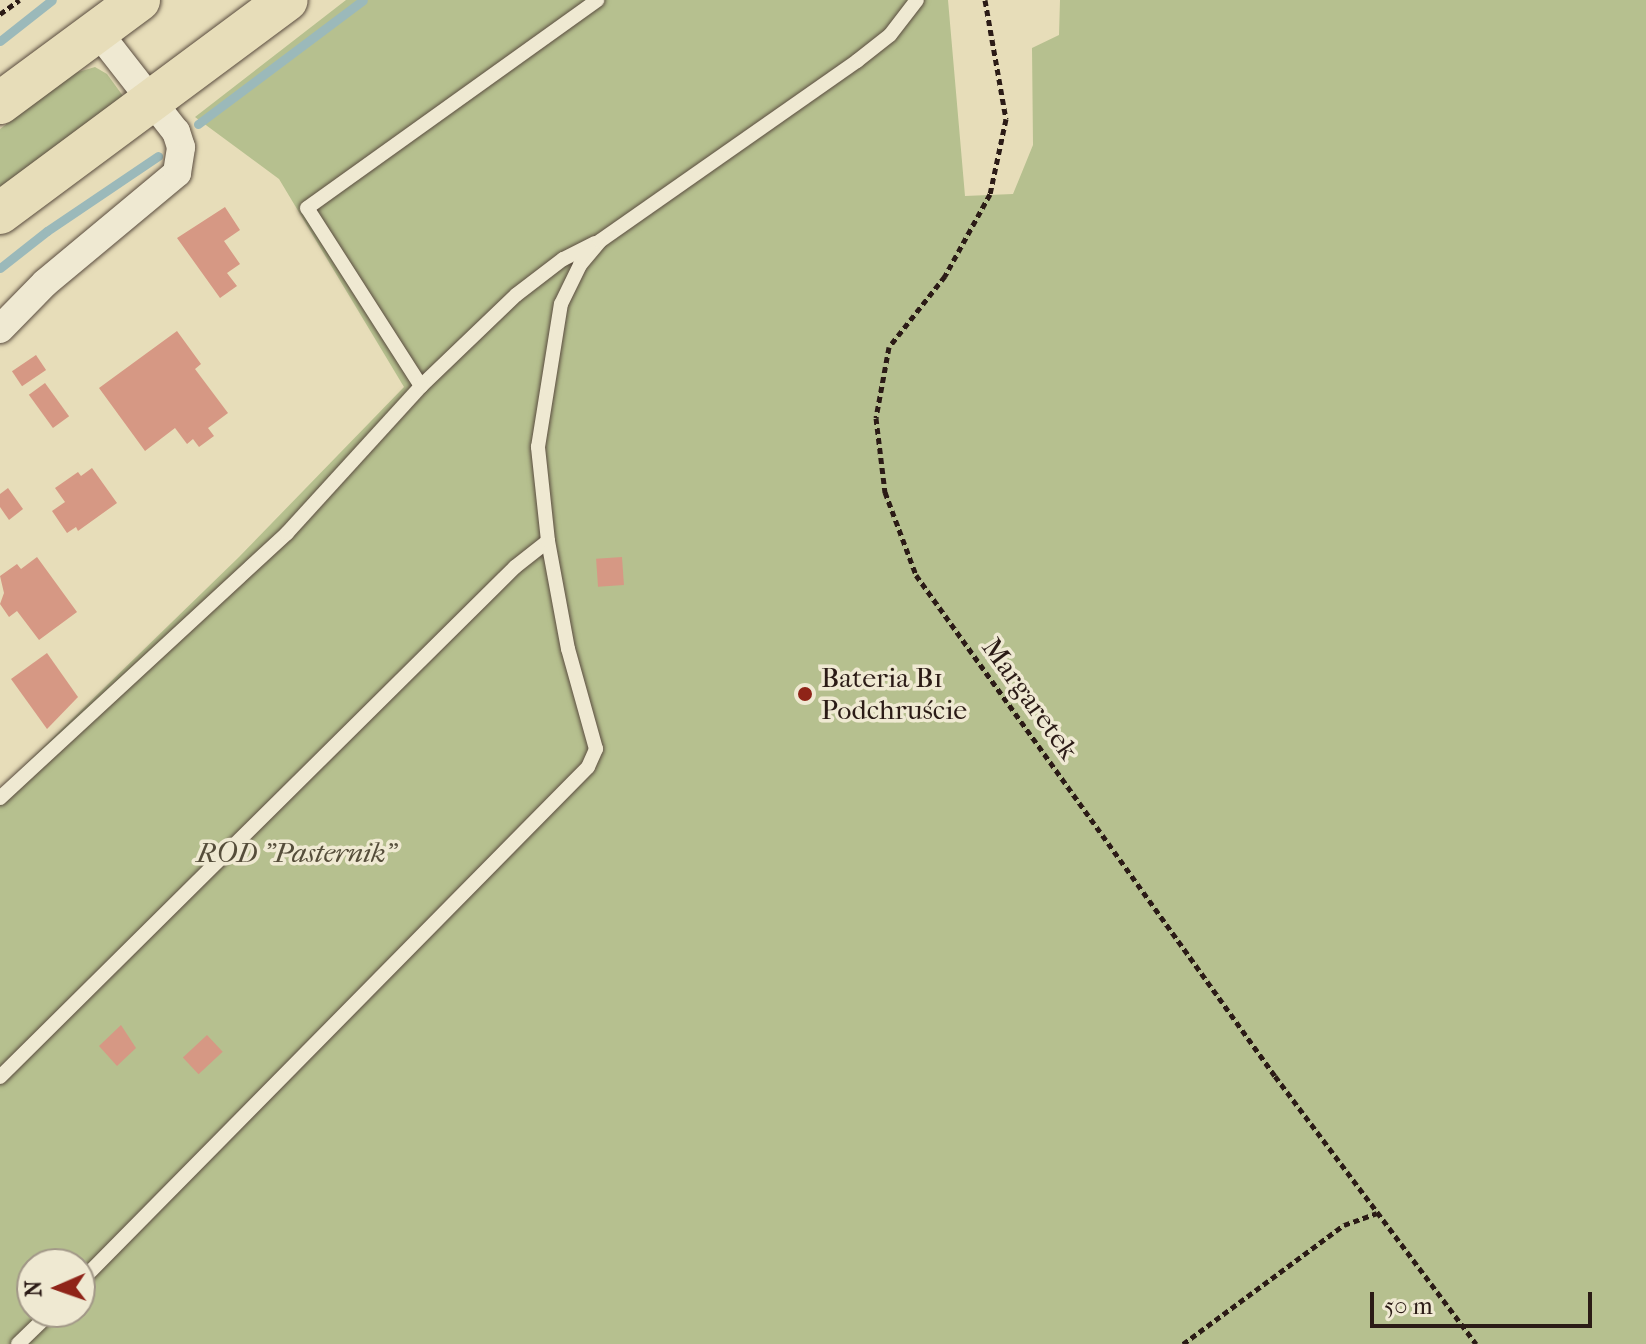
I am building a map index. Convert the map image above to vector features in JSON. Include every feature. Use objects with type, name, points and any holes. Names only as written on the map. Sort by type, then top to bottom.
[{"type":"main road","points":[[0,103],[139,0]]},
{"type":"main road","points":[[0,213],[287,0]]},
{"type":"street","points":[[0,329],[45,283],[177,173],[181,147],[176,132],[97,31]]},
{"type":"lane","points":[[421,386],[307,208],[597,0]]},
{"type":"lane","points":[[0,798],[287,533],[421,386],[516,295],[563,259],[600,241],[857,61],[890,35],[917,0]]},
{"type":"lane","points":[[96,1266],[588,767],[596,749],[568,649],[548,541],[538,447],[561,304],[580,265],[600,241]]},
{"type":"lane","points":[[0,1077],[481,600],[548,541]]},
{"type":"lane","points":[[18,1344],[34,1328]]},
{"type":"path","points":[[0,14],[19,0]]},
{"type":"path","name":"Margaretek","points":[[985,0],[1006,119],[990,194],[945,276],[889,347],[876,418],[885,492],[916,575],[1275,1076],[1476,1344]]},
{"type":"path","points":[[1183,1344],[1344,1225],[1377,1213]]},
{"type":"green space","name":"ROD \"Pasternik\"","points":[[346,0],[948,0],[965,196],[1013,194],[1033,145],[1032,48],[1059,35],[1060,0],[1646,0],[1646,1344],[0,1344],[0,789],[239,557],[404,387],[279,179],[195,117]]},
{"type":"green space","points":[[95,67],[107,74],[123,96],[0,187],[0,129],[75,73]]},
{"type":"building","points":[[225,207],[240,230],[224,241],[240,264],[227,273],[237,286],[220,298],[177,238]]},
{"type":"building","points":[[177,331],[201,364],[195,369],[228,413],[208,428],[214,436],[199,447],[193,439],[187,444],[175,428],[145,451],[99,388]]},
{"type":"building","points":[[36,355],[46,370],[22,386],[12,371]]},
{"type":"building","points":[[45,383],[69,416],[53,428],[29,395]]},
{"type":"building","points":[[92,468],[117,503],[78,531],[76,527],[67,533],[52,511],[65,502],[55,488],[78,472],[81,476]]},
{"type":"building","points":[[8,488],[23,509],[9,520],[0,507],[0,494]]},
{"type":"building","points":[[37,557],[77,612],[39,640],[17,611],[9,617],[0,604],[4,593],[0,576],[17,564],[21,569]]},
{"type":"building","points":[[622,557],[624,585],[598,587],[596,559]]},
{"type":"building","points":[[47,653],[78,697],[47,729],[11,679]]},
{"type":"building","points":[[121,1025],[136,1048],[117,1066],[99,1046]]},
{"type":"building","points":[[207,1035],[223,1052],[199,1074],[183,1058]]},
{"type":"waterway","points":[[0,41],[52,0]]},
{"type":"waterway","points":[[198,124],[363,0]]},
{"type":"waterway","points":[[0,268],[47,231],[158,156]]},
{"type":"place","name":"Bateria B1 Podchruście","points":[[805,694]]}]
